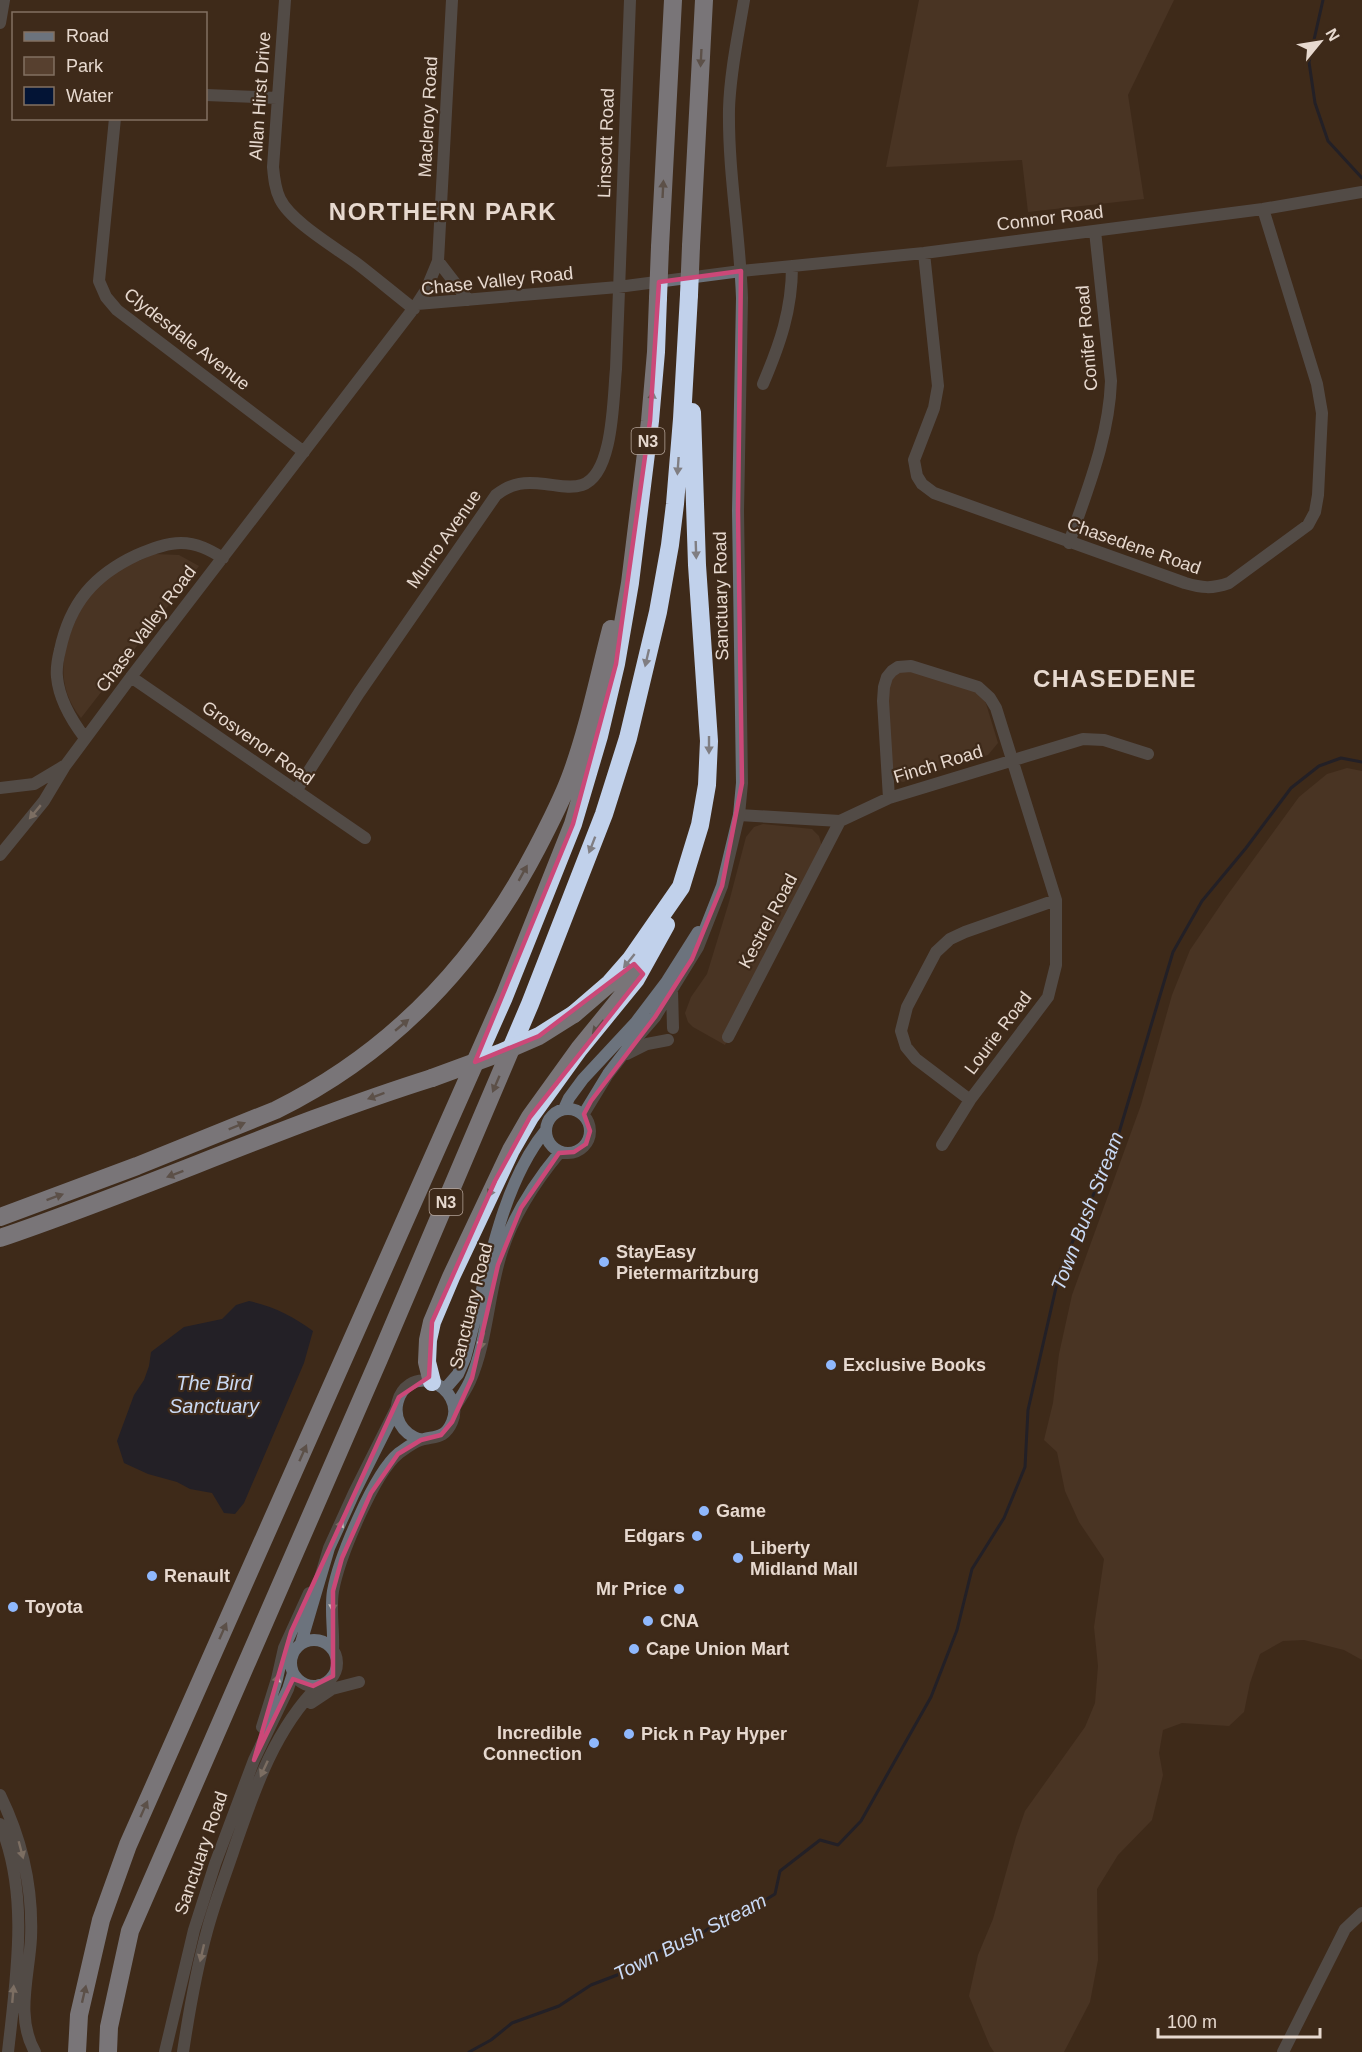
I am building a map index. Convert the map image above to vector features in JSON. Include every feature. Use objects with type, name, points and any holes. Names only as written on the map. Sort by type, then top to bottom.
[{"type":"highway","name":"N3","points":[[77,2052],[79,2015],[101,1920],[128,1845],[504,997],[573,824],[616,664],[630,583],[650,421],[656,352],[673,0]]},
{"type":"highway","name":"N3","points":[[108,2052],[109,2026],[130,1931],[379,1359],[530,1004],[604,814],[628,738],[658,612],[675,504],[688,324],[704,0]]},
{"type":"highway","points":[[438,1386],[427,1362],[428,1340],[432,1322],[451,1277],[511,1150],[530,1116],[579,1049],[636,979],[668,923],[676,906],[700,825],[707,785],[708,707],[697,565],[688,324]]},
{"type":"highway","points":[[0,1217],[137,1166],[276,1110],[311,1091],[362,1058],[414,1015],[463,963],[488,930],[516,887],[547,829],[570,779],[616,613],[630,583]]},
{"type":"highway","points":[[1,1238],[378,1095],[500,1053],[539,1036],[574,1014],[610,983],[631,959],[681,887]]},
{"type":"street","points":[[0,22],[4,0]]},
{"type":"street","name":"Allan Hirst Drive","points":[[285,0],[273,167],[280,200],[297,219],[415,306]]},
{"type":"street","name":"Macleroy Road","points":[[415,306],[426,290],[438,261],[452,0]]},
{"type":"street","name":"Linscott Road","points":[[618,287],[630,0]]},
{"type":"street","points":[[741,271],[732,192],[729,110],[744,0]]},
{"type":"street","points":[[207,95],[277,98]]},
{"type":"street","name":"Clydesdale Avenue","points":[[115,120],[99,281],[106,297],[117,310],[304,452]]},
{"type":"street","name":"Connor Road","points":[[741,271],[924,254],[1263,209],[1361,193]]},
{"type":"street","name":"Chasedene Road","points":[[924,254],[938,387],[934,408],[914,460],[916,476],[922,484],[934,493],[1069,543],[1204,589],[1228,583],[1308,525],[1315,512],[1318,495],[1322,413],[1317,384],[1263,209]]},
{"type":"street","name":"Conifer Road","points":[[1069,543],[1095,468],[1110,406],[1111,381],[1095,231]]},
{"type":"street","points":[[438,261],[468,300]]},
{"type":"street","points":[[763,384],[788,315],[792,290],[792,266]]},
{"type":"street","name":"Chase Valley Road","points":[[0,855],[44,801],[65,766],[131,677],[415,306],[618,287],[741,271]]},
{"type":"street","name":"Sanctuary Road","points":[[583,1115],[599,1087],[655,1017],[695,953],[722,886],[739,815],[742,763],[738,511],[741,271]]},
{"type":"street","name":"Munro Avenue","points":[[296,791],[359,693],[496,495],[520,482],[579,486],[592,480],[605,455],[610,428],[616,369],[618,287]]},
{"type":"street","points":[[86,738],[67,709],[57,677],[58,660],[67,623],[84,593],[100,577],[119,564],[167,544],[193,544],[224,558]]},
{"type":"street","name":"Lourie Road","points":[[889,798],[883,701],[887,677],[898,667],[911,666],[978,687],[996,708],[1056,900],[1056,964],[1048,997],[970,1100],[942,1145]]},
{"type":"street","name":"Grosvenor Road","points":[[131,677],[364,838]]},
{"type":"street","name":"Finch Road","points":[[739,815],[840,821],[889,798],[1072,742],[1104,740],[1148,754]]},
{"type":"street","name":"Chase Valley Road","points":[[0,788],[34,784],[65,766]]},
{"type":"street","name":"Kestrel Road","points":[[728,1037],[840,821]]},
{"type":"street","points":[[970,1100],[916,1059],[906,1047],[901,1030],[907,1007],[936,952],[951,939],[1056,900]]},
{"type":"street","name":"Sanctuary Road","points":[[564,1109],[583,1079],[636,1022],[710,916]]},
{"type":"street","points":[[672,989],[673,1028]]},
{"type":"street","points":[[623,1055],[647,1044],[668,1040]]},
{"type":"street","points":[[564,1109],[576,1111],[588,1122],[590,1131],[586,1144],[574,1152],[560,1152],[550,1143],[546,1130],[552,1116],[564,1109]]},
{"type":"street","name":"Sanctuary Road","points":[[438,1386],[458,1374],[465,1358],[505,1208],[528,1158],[546,1130]]},
{"type":"street","name":"Sanctuary Road","points":[[454,1408],[472,1378],[508,1233],[521,1208],[560,1152]]},
{"type":"street","points":[[254,1760],[284,1648],[325,1562],[354,1493],[396,1409],[399,1397],[407,1387],[419,1382],[438,1386],[451,1398],[454,1408],[452,1422],[447,1430],[433,1439],[421,1440],[409,1446],[389,1462],[371,1493],[342,1558],[333,1591],[333,1650]]},
{"type":"street","points":[[396,1409],[396,1418],[405,1432],[421,1440]]},
{"type":"street","points":[[301,1643],[319,1640],[327,1643],[333,1650],[337,1659],[337,1668],[330,1679],[319,1685],[307,1685],[293,1673],[291,1660],[292,1653],[301,1643],[325,1562]]},
{"type":"street","name":"Sanctuary Road","points":[[165,2052],[194,1930],[230,1823],[254,1760],[288,1689],[293,1673]]},
{"type":"street","points":[[282,1734],[312,1701],[322,1694],[358,1682]]},
{"type":"street","name":"Sanctuary Road","points":[[183,2052],[207,1931],[256,1785],[282,1734],[305,1699],[319,1685]]},
{"type":"street","points":[[0,1795],[12,1819],[29,1887],[31,1939],[24,2016],[28,2038],[35,2052]]},
{"type":"street","points":[[0,1824],[12,1860],[18,1916],[8,2052]]},
{"type":"street","points":[[1283,2052],[1345,1929],[1362,1913]]},
{"type":"highlighted area","points":[[741,271],[738,511],[742,783],[722,886],[692,959],[655,1017],[591,1101],[584,1114],[590,1131],[586,1144],[574,1152],[559,1153],[521,1208],[498,1265],[472,1378],[452,1422],[441,1435],[421,1440],[398,1454],[371,1493],[342,1558],[333,1591],[333,1676],[313,1686],[293,1679],[254,1760],[291,1632],[399,1397],[429,1377],[432,1322],[495,1181],[530,1117],[643,974],[634,964],[539,1036],[475,1062],[573,824],[616,664],[650,421],[659,282]]},
{"type":"green space","points":[[919,0],[1174,0],[1128,95],[1144,199],[1028,212],[1022,160],[886,167]]},
{"type":"green space","points":[[154,554],[179,555],[199,566],[81,718],[66,690],[64,675],[64,660],[71,631],[93,587],[100,579]]},
{"type":"green space","points":[[901,668],[972,689],[984,697],[998,743],[988,755],[903,782],[897,780],[891,773],[888,678]]},
{"type":"green space","points":[[1347,768],[1362,771],[1362,1660],[1344,1650],[1304,1640],[1283,1641],[1260,1654],[1250,1683],[1244,1712],[1229,1726],[1182,1723],[1163,1730],[1159,1753],[1163,1775],[1152,1820],[1118,1855],[1097,1889],[1098,1960],[1090,2002],[1064,2052],[994,2052],[969,1996],[978,1955],[993,1919],[1025,1811],[1085,1727],[1095,1703],[1098,1666],[1094,1627],[1104,1559],[1079,1522],[1065,1491],[1057,1452],[1044,1440],[1053,1403],[1059,1354],[1072,1295],[1141,1105],[1172,995],[1190,950],[1299,797],[1327,774]]},
{"type":"green space","points":[[763,824],[812,829],[819,836],[822,847],[725,1045],[693,1027],[688,1022],[685,1013],[691,997],[707,974],[746,837],[754,827]]},
{"type":"water","name":"The Bird Sanctuary","points":[[249,1301],[282,1312],[313,1331],[304,1363],[244,1503],[235,1514],[224,1513],[212,1493],[190,1489],[124,1463],[117,1441],[134,1395],[144,1380],[151,1352],[184,1327],[222,1319],[236,1305]]},
{"type":"waterway","name":"Town Bush Stream","points":[[1323,0],[1309,62],[1315,103],[1328,141],[1362,178]]},
{"type":"waterway","name":"Town Bush Stream","points":[[469,2052],[491,2040],[512,2023],[559,2006],[591,1985],[625,1972],[678,1940],[699,1935],[729,1915],[749,1910],[775,1894],[780,1871],[820,1840],[838,1845],[861,1821],[931,1697],[957,1630],[972,1569],[1004,1518],[1025,1467],[1028,1410],[1060,1270],[1115,1146],[1173,952],[1202,901],[1291,788],[1319,766],[1341,758],[1362,762]]},
{"type":"place","name":"StayEasy Pietermaritzburg","points":[[604,1262]]},
{"type":"place","name":"Exclusive Books","points":[[831,1365]]},
{"type":"place","name":"Game","points":[[704,1511]]},
{"type":"place","name":"Edgars","points":[[697,1536]]},
{"type":"place","name":"Liberty Midland Mall","points":[[738,1558]]},
{"type":"place","name":"Renault","points":[[152,1576]]},
{"type":"place","name":"Mr Price","points":[[679,1589]]},
{"type":"place","name":"Toyota","points":[[13,1607]]},
{"type":"place","name":"CNA","points":[[648,1621]]},
{"type":"place","name":"Cape Union Mart","points":[[634,1649]]},
{"type":"place","name":"Pick n Pay Hyper","points":[[629,1734]]},
{"type":"place","name":"Incredible Connection","points":[[594,1743]]},
{"type":"district","name":"NORTHERN PARK","points":[[443,211]]},
{"type":"district","name":"CHASEDENE","points":[[1115,678]]}]
